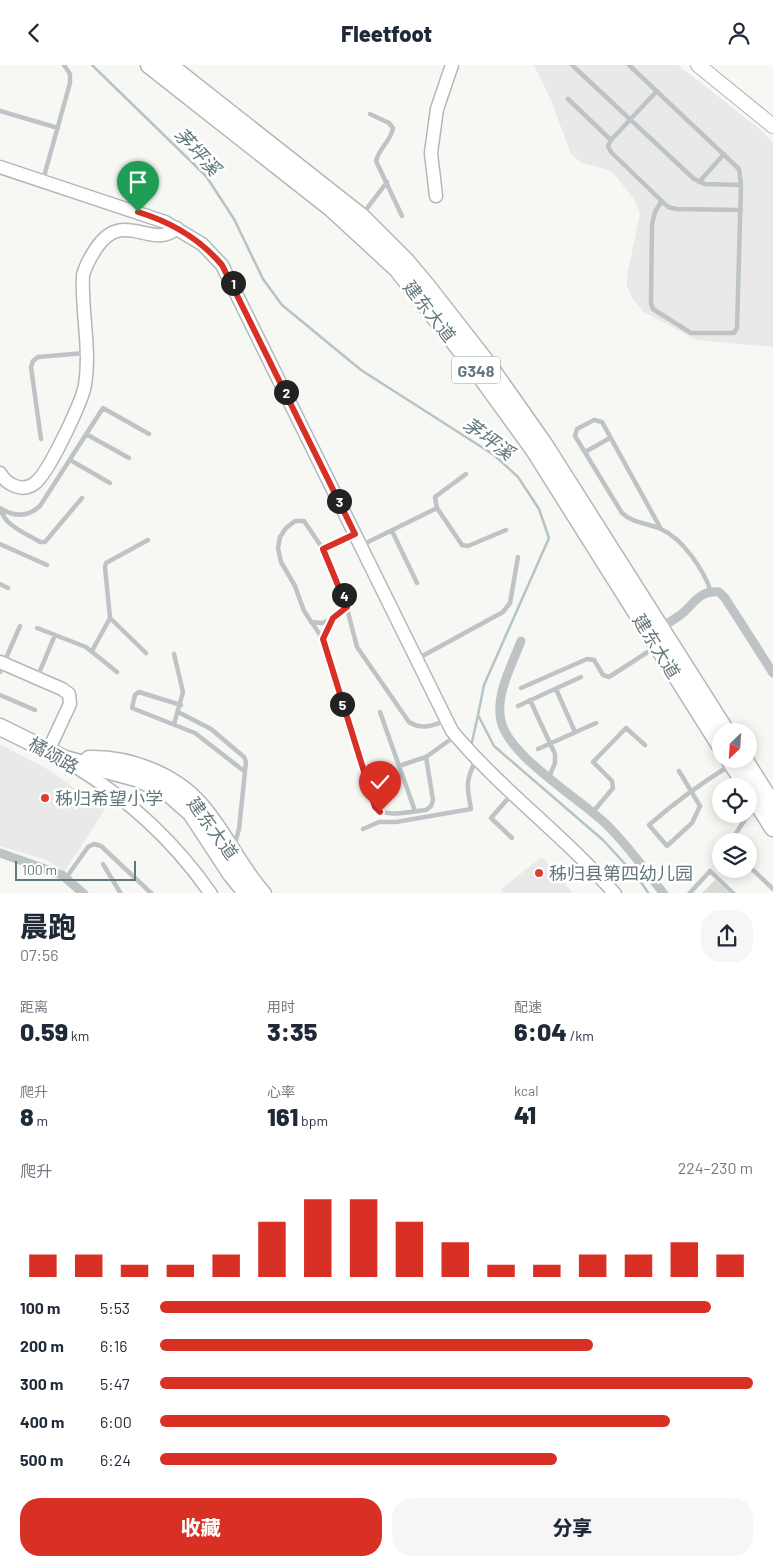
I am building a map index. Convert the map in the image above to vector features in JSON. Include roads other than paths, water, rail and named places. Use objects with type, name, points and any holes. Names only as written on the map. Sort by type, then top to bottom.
[{"type":"highway","name":"建东大道","points":[[149,65],[357,222]]},
{"type":"highway","name":"建东大道","points":[[169,65],[357,222],[416,291],[506,410],[659,637],[720,723]]},
{"type":"highway","name":"建东大道","points":[[659,637],[712,731]]},
{"type":"highway","name":"橘颂路","points":[[0,727],[49,749],[65,759]]},
{"type":"highway","name":"建东大道","points":[[65,759],[103,758],[122,762],[174,782],[201,805],[247,893]]},
{"type":"highway","name":"建东大道","points":[[65,759],[136,778],[167,792],[180,801],[228,857],[263,893]]},
{"type":"highway","points":[[742,768],[768,804],[773,829]]},
{"type":"highway","points":[[757,796],[768,804]]},
{"type":"main road","points":[[436,196],[431,153],[437,109],[452,65]]},
{"type":"main road","points":[[698,65],[773,126]]},
{"type":"main road","points":[[712,65],[773,115]]},
{"type":"main road","points":[[0,167],[152,216],[177,228],[213,254],[230,277],[445,721],[455,736],[477,759],[581,857],[615,893]]},
{"type":"main road","points":[[0,473],[7,482],[20,487],[34,485],[43,474],[82,396],[86,379],[83,275],[88,261],[100,243],[111,233],[119,229],[167,235],[177,228]]},
{"type":"main road","points":[[1,666],[65,690],[70,699],[69,707],[49,749]]},
{"type":"main road","name":"橘颂路","points":[[65,759],[120,797],[144,817],[173,846],[211,893]]},
{"type":"main road","points":[[120,797],[121,782],[127,778],[136,778]]},
{"type":"street","points":[[659,637],[698,597],[711,592],[719,592],[725,598],[773,673]]},
{"type":"street","points":[[521,641],[502,693],[501,721],[514,746],[593,812],[626,846],[664,893]]},
{"type":"street","points":[[0,853],[47,868],[66,878],[84,893]]},
{"type":"lane","points":[[43,181],[71,79],[69,70],[64,65]]},
{"type":"lane","points":[[572,65],[699,182],[741,185]]},
{"type":"lane","points":[[629,65],[739,169],[741,210],[736,330],[731,334],[694,333],[659,315],[651,306],[652,224],[655,212],[661,203]]},
{"type":"lane","points":[[657,91],[612,140],[608,146],[610,152],[661,203],[676,209],[741,210]]},
{"type":"lane","points":[[568,99],[612,140]]},
{"type":"lane","points":[[0,111],[58,129]]},
{"type":"lane","points":[[370,115],[389,123],[393,128],[392,135],[378,153],[376,161],[402,216]]},
{"type":"lane","points":[[699,182],[724,154]]},
{"type":"lane","points":[[357,222],[387,182]]},
{"type":"lane","points":[[41,439],[31,367],[33,361],[38,357],[86,353]]},
{"type":"lane","points":[[0,508],[9,513],[22,515],[37,509],[46,500],[86,433],[104,408],[149,434]]},
{"type":"lane","points":[[661,529],[634,521],[622,513],[576,436],[577,429],[598,419],[661,529],[685,549],[706,579],[711,592]]},
{"type":"lane","points":[[86,433],[129,458]]},
{"type":"lane","points":[[585,452],[610,437]]},
{"type":"lane","points":[[70,461],[110,483]]},
{"type":"lane","points":[[466,474],[436,497],[437,508],[462,545],[468,546],[506,530]]},
{"type":"lane","points":[[0,508],[2,516],[40,542],[45,541],[82,498]]},
{"type":"lane","points":[[361,546],[437,508]]},
{"type":"lane","points":[[426,757],[433,800],[432,806],[426,810],[388,814],[380,812],[375,807],[323,639],[311,622],[282,562],[278,548],[280,537],[286,528],[295,521],[304,521],[323,549],[347,607],[357,647],[408,722],[417,728],[445,721]]},
{"type":"lane","points":[[392,531],[417,583]]},
{"type":"lane","points":[[323,549],[355,534]]},
{"type":"lane","points":[[92,651],[110,618],[106,563],[148,540]]},
{"type":"lane","points":[[0,544],[47,565]]},
{"type":"lane","points":[[416,660],[504,612],[510,603],[518,557]]},
{"type":"lane","points":[[0,584],[8,588]]},
{"type":"lane","points":[[311,622],[322,623],[333,618],[347,607]]},
{"type":"lane","points":[[110,618],[146,653]]},
{"type":"lane","points":[[323,639],[333,618]]},
{"type":"lane","points":[[1,666],[20,626]]},
{"type":"lane","points":[[37,628],[92,651],[117,672]]},
{"type":"lane","points":[[37,678],[55,635]]},
{"type":"lane","points":[[521,688],[587,659],[594,660],[602,675],[609,677],[659,637]]},
{"type":"lane","points":[[174,654],[183,685],[181,705],[174,724]]},
{"type":"lane","points":[[518,706],[581,677]]},
{"type":"lane","points":[[556,689],[575,732]]},
{"type":"lane","points":[[181,705],[139,692],[135,695],[132,708],[135,711],[174,724],[208,742],[244,771]]},
{"type":"lane","points":[[0,695],[35,710]]},
{"type":"lane","points":[[530,700],[556,759],[549,777]]},
{"type":"lane","points":[[178,712],[210,729],[241,753],[246,762],[239,829],[228,857]]},
{"type":"lane","points":[[380,712],[415,811]]},
{"type":"lane","points":[[538,749],[596,723]]},
{"type":"lane","points":[[593,812],[613,788],[612,781],[593,762],[626,728],[645,745]]},
{"type":"lane","points":[[399,766],[426,757],[455,736]]},
{"type":"lane","points":[[363,829],[379,822],[434,817],[471,809],[466,785],[468,776],[477,759]]},
{"type":"lane","points":[[679,771],[691,790],[700,806],[692,823],[667,846],[648,825],[691,790],[724,768]]},
{"type":"lane","points":[[512,838],[491,819],[513,793]]},
{"type":"lane","points":[[736,833],[746,818],[768,804]]},
{"type":"lane","points":[[66,878],[88,847],[94,843],[101,846],[152,893]]},
{"type":"lane","points":[[102,864],[121,893]]},
{"type":"lane","points":[[689,893],[710,871],[734,893]]},
{"type":"lane","points":[[757,874],[773,889]]},
{"type":"waterway","name":"茅坪溪","points":[[92,65],[206,176],[234,219],[263,279],[282,305],[361,370],[494,455],[518,477],[539,509],[549,538],[484,685],[478,715],[494,746],[603,840],[638,878],[648,893]]},
{"type":"waterway","points":[[472,742],[478,715]]},
{"type":"place","name":"秭归希望小学","points":[[45,798]]},
{"type":"place","name":"秭归县第四幼儿园","points":[[539,873]]}]
